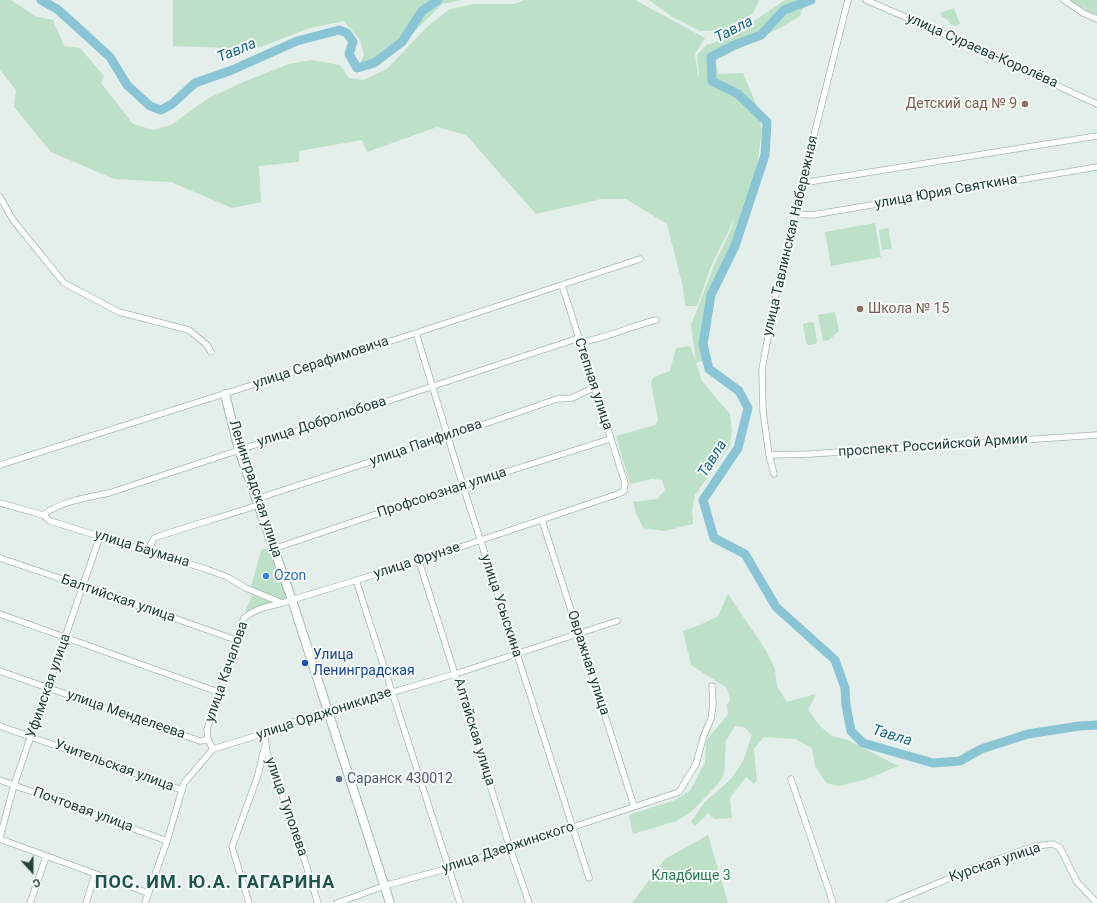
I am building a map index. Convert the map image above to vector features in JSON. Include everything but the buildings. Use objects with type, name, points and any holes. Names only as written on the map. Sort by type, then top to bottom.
[{"type":"street","name":"улица Тавлинская Набережная","points":[[774,474],[769,454],[763,411],[762,370],[778,284],[848,0]]},
{"type":"street","name":"улица Сураева-Королёва","points":[[866,0],[965,43],[1097,104]]},
{"type":"street","points":[[1064,0],[1083,13],[1097,19]]},
{"type":"street","points":[[802,183],[1097,136]]},
{"type":"street","name":"улица Юрия Святкина","points":[[795,214],[812,214],[1097,167]]},
{"type":"street","points":[[0,197],[13,220],[64,283],[119,312],[189,330],[207,345],[211,352]]},
{"type":"street","name":"улица Серафимовича","points":[[0,466],[416,333],[640,259]]},
{"type":"street","name":"Степная улица","points":[[562,285],[625,483]]},
{"type":"street","name":"улица Добролюбова","points":[[43,515],[48,511],[78,499],[109,493],[432,386],[579,340],[589,341],[636,325],[656,320]]},
{"type":"street","name":"улица Усыскина","points":[[416,333],[447,437],[573,827],[588,878]]},
{"type":"street","name":"улица Панфилова","points":[[148,550],[154,538],[188,526],[226,516],[257,502],[557,399],[572,398],[595,387]]},
{"type":"street","name":"Ленинградская улица","points":[[225,394],[239,450],[292,600],[390,903]]},
{"type":"street","name":"проспект Российской Армии","points":[[769,454],[810,454],[1097,435]]},
{"type":"street","name":"Профсоюзная улица","points":[[273,549],[392,508],[610,439]]},
{"type":"street","name":"улица Фрунзе","points":[[292,600],[419,561],[622,493],[625,488],[625,483]]},
{"type":"street","name":"улица Баумана","points":[[0,503],[43,515],[50,521],[148,550],[220,574],[246,588],[282,603]]},
{"type":"street","name":"Овражная улица","points":[[542,520],[634,806]]},
{"type":"street","name":"Уфимская улица","points":[[0,838],[14,786],[100,536]]},
{"type":"street","name":"Балтийская улица","points":[[0,558],[236,640]]},
{"type":"street","name":"Алтайская улица","points":[[419,561],[510,848],[529,903]]},
{"type":"street","points":[[356,580],[460,903]]},
{"type":"street","name":"улица Качалова","points":[[213,749],[208,740],[207,729],[218,692],[244,618],[252,612],[262,608],[292,600]]},
{"type":"street","points":[[0,614],[218,692]]},
{"type":"street","name":"улица Орджоникидзе","points":[[213,749],[265,733],[277,727],[455,674],[617,621]]},
{"type":"street","name":"улица Менделеева","points":[[0,671],[200,741],[208,740]]},
{"type":"street","name":"улица Дзержинского","points":[[337,903],[384,886],[449,868],[680,792],[696,764],[704,735],[711,719],[713,704],[712,686]]},
{"type":"street","name":"Учительская улица","points":[[0,726],[182,790]]},
{"type":"street","name":"улица Туполева","points":[[265,733],[265,744],[270,763],[289,813],[318,903]]},
{"type":"street","points":[[250,903],[232,847],[257,778],[265,744]]},
{"type":"street","points":[[144,903],[167,841],[184,783],[213,749]]},
{"type":"street","points":[[791,779],[833,903]]},
{"type":"street","name":"Почтовая улица","points":[[0,780],[167,841]]},
{"type":"street","points":[[0,838],[46,857],[148,893]]},
{"type":"street","name":"Курская улица","points":[[890,903],[984,864],[1035,846],[1053,844],[1060,848],[1077,882],[1097,903]]},
{"type":"street","points":[[30,903],[46,857]]},
{"type":"street","points":[[86,903],[95,874]]},
{"type":"green space","points":[[0,0],[11,0],[35,16],[53,20],[64,46],[80,48],[104,76],[101,83],[133,124],[153,130],[171,125],[207,99],[241,83],[289,64],[311,60],[340,65],[349,78],[363,80],[387,69],[428,26],[450,9],[474,4],[514,4],[524,0],[635,0],[705,38],[695,54],[699,76],[697,55],[706,45],[737,35],[754,21],[785,0],[806,0],[800,16],[780,28],[716,60],[718,74],[743,73],[756,104],[762,130],[747,222],[702,322],[710,358],[696,363],[702,381],[730,414],[732,430],[730,446],[695,495],[692,510],[693,524],[664,531],[643,528],[633,502],[657,499],[665,490],[662,480],[652,479],[630,484],[616,436],[655,425],[658,421],[651,382],[654,377],[670,371],[676,348],[690,346],[696,361],[691,325],[713,268],[732,227],[734,217],[711,266],[697,306],[685,306],[683,287],[667,224],[626,199],[601,199],[536,214],[466,135],[437,127],[367,152],[362,140],[299,151],[299,162],[259,166],[261,202],[232,208],[171,182],[114,179],[51,152],[14,107],[16,90],[0,70]]},
{"type":"green space","points":[[173,0],[462,0],[442,4],[386,60],[370,69],[360,65],[364,54],[360,40],[344,21],[310,28],[255,49],[173,46]]},
{"type":"green space","points":[[649,0],[759,0],[754,12],[729,30],[700,31],[671,16]]},
{"type":"green space","points":[[1069,0],[1097,0],[1097,16],[1093,14]]},
{"type":"green space","points":[[954,8],[960,24],[955,26],[950,24],[948,20],[942,17],[940,13]]},
{"type":"green space","points":[[875,223],[881,257],[831,266],[825,232]]},
{"type":"green space","points":[[888,228],[892,248],[882,250],[879,230]]},
{"type":"green space","points":[[835,312],[839,331],[829,340],[823,341],[818,315]]},
{"type":"green space","points":[[811,322],[814,323],[817,341],[815,344],[808,345],[806,343],[803,324]]},
{"type":"green space","points":[[269,548],[286,595],[285,599],[279,600],[253,590],[251,587],[261,551]]},
{"type":"green space","points":[[728,594],[767,652],[775,669],[777,687],[787,702],[816,694],[808,710],[820,726],[832,736],[848,740],[898,766],[867,779],[839,786],[826,783],[815,766],[812,748],[795,739],[764,737],[754,749],[757,781],[754,784],[746,777],[730,798],[732,818],[714,819],[708,813],[695,826],[691,822],[704,803],[732,778],[743,761],[752,735],[744,727],[735,726],[726,741],[724,774],[719,783],[691,812],[676,821],[633,834],[629,815],[675,800],[690,791],[705,763],[706,741],[728,714],[727,705],[730,700],[727,688],[691,665],[683,631],[718,616]]},
{"type":"green space","points":[[252,595],[274,603],[245,612]]},
{"type":"green space","name":"Кладбище 3","points":[[708,835],[728,903],[632,903],[665,859]]},
{"type":"waterway","name":"Тавла","points":[[41,0],[57,9],[110,57],[127,85],[150,106],[161,110],[172,104],[195,83],[232,70],[297,41],[339,30],[347,33],[353,42],[349,54],[357,68],[374,63],[402,42],[422,11],[438,0]]},
{"type":"waterway","name":"Тавла","points":[[811,0],[784,10],[761,35],[732,46],[711,57],[712,81],[738,94],[767,122],[765,155],[735,246],[711,295],[703,344],[709,369],[739,391],[748,408],[738,448],[703,500],[714,538],[745,554],[776,607],[835,660],[845,688],[846,705],[851,731],[863,743],[933,763],[960,761],[981,749],[1028,734],[1079,726],[1097,725]]},
{"type":"place","name":"Детский сад № 9","points":[[1025,104]]},
{"type":"place","name":"Школа № 15","points":[[860,309]]},
{"type":"place","name":"Ozon","points":[[266,576]]},
{"type":"place","name":"Улица Ленинградская","points":[[305,663]]},
{"type":"place","name":"Саранск 430012","points":[[339,779]]},
{"type":"district","name":"ПОС. ИМ. Ю.А. ГАГАРИНА","points":[[215,883]]}]
